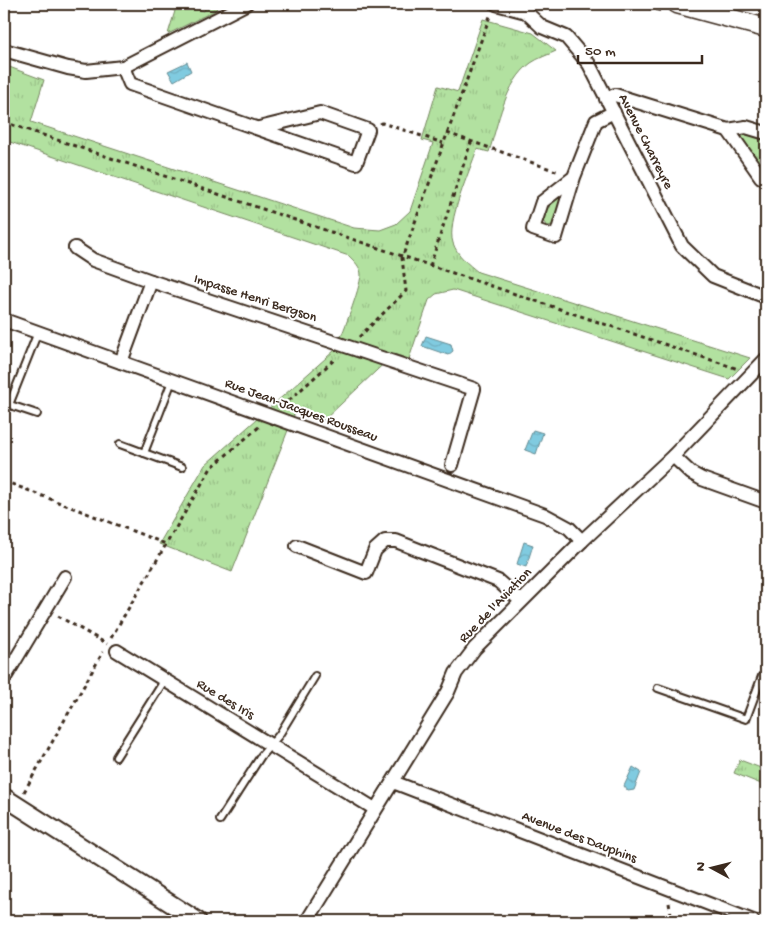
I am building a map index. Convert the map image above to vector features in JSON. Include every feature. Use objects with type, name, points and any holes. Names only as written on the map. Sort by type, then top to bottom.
[{"type":"main road","points":[[677,4],[766,28]]},
{"type":"street","points":[[4,50],[68,68],[86,70],[123,67],[236,5]]},
{"type":"street","name":"Avenue Charreyre","points":[[493,8],[526,12],[542,27],[566,36],[589,64],[682,246],[713,276],[766,297]]},
{"type":"street","points":[[123,67],[130,84],[356,163],[368,130],[320,113],[259,128]]},
{"type":"street","points":[[606,98],[615,95],[728,130],[746,127],[766,134]]},
{"type":"street","points":[[574,177],[596,120],[614,112]]},
{"type":"street","points":[[728,130],[761,177],[766,178]]},
{"type":"street","name":"Impasse Henri Bergson","points":[[75,248],[93,260],[151,281],[474,389],[452,465]]},
{"type":"street","points":[[121,362],[151,281]]},
{"type":"street","name":"Rue Jean-Jacques Rousseau","points":[[4,320],[545,515],[569,528],[582,541]]},
{"type":"street","name":"Rue de l'Aviation","points":[[307,921],[375,809],[394,782],[448,692],[456,674],[475,648],[582,541],[673,456],[766,359]]},
{"type":"street","points":[[673,456],[691,473],[702,479],[766,502]]},
{"type":"street","points":[[297,546],[366,573],[375,550],[385,541],[396,542],[498,581],[521,601]]},
{"type":"street","points":[[4,679],[65,577]]},
{"type":"street","name":"Rue des Iris","points":[[112,647],[375,809]]},
{"type":"street","name":"Avenue des Dauphins","points":[[394,782],[753,921]]},
{"type":"street","points":[[10,802],[198,921]]},
{"type":"lane","points":[[37,414],[6,404],[38,332]]},
{"type":"lane","points":[[144,453],[172,380]]},
{"type":"lane","points":[[120,444],[182,466]]},
{"type":"lane","points":[[658,688],[746,719],[762,676],[766,675]]},
{"type":"lane","points":[[220,820],[270,745],[279,735],[315,676]]},
{"type":"lane","points":[[116,757],[164,680]]},
{"type":"path","points":[[10,802],[112,647],[166,544],[211,468],[350,346],[406,291],[402,258],[493,8]]},
{"type":"path","points":[[4,122],[402,258],[741,370]]},
{"type":"path","points":[[368,130],[382,123],[443,143]]},
{"type":"path","points":[[446,133],[574,177]]},
{"type":"path","points":[[430,266],[472,142]]},
{"type":"path","points":[[4,481],[166,544]]},
{"type":"path","points":[[46,609],[112,647]]},
{"type":"green space","points":[[171,4],[181,4],[204,11],[207,4],[217,4],[218,7],[214,11],[168,34],[175,11],[170,9]]},
{"type":"green space","points":[[483,19],[533,33],[556,51],[534,61],[522,71],[504,104],[489,152],[477,149],[460,196],[453,223],[453,243],[460,255],[478,272],[750,358],[729,379],[453,290],[436,294],[429,300],[409,359],[394,354],[324,420],[296,410],[232,572],[159,544],[205,465],[335,350],[358,290],[361,275],[360,269],[349,256],[4,140],[4,65],[44,80],[31,122],[354,228],[380,230],[396,224],[410,211],[433,143],[422,140],[438,86],[458,92]]},
{"type":"green space","points":[[747,133],[766,139],[766,171],[741,140],[743,134]]},
{"type":"green space","points":[[560,195],[563,195],[553,225],[547,226],[542,220],[544,212]]},
{"type":"green space","points":[[740,760],[766,770],[766,786],[734,773]]},
{"type":"water","points":[[187,62],[191,71],[174,81],[168,71]]},
{"type":"water","points":[[426,336],[451,344],[453,351],[448,355],[422,346]]},
{"type":"water","points":[[533,430],[543,433],[536,454],[525,450]]},
{"type":"water","points":[[524,542],[533,545],[526,567],[517,564]]},
{"type":"water","points":[[633,767],[641,772],[634,790],[628,791],[624,786]]}]
